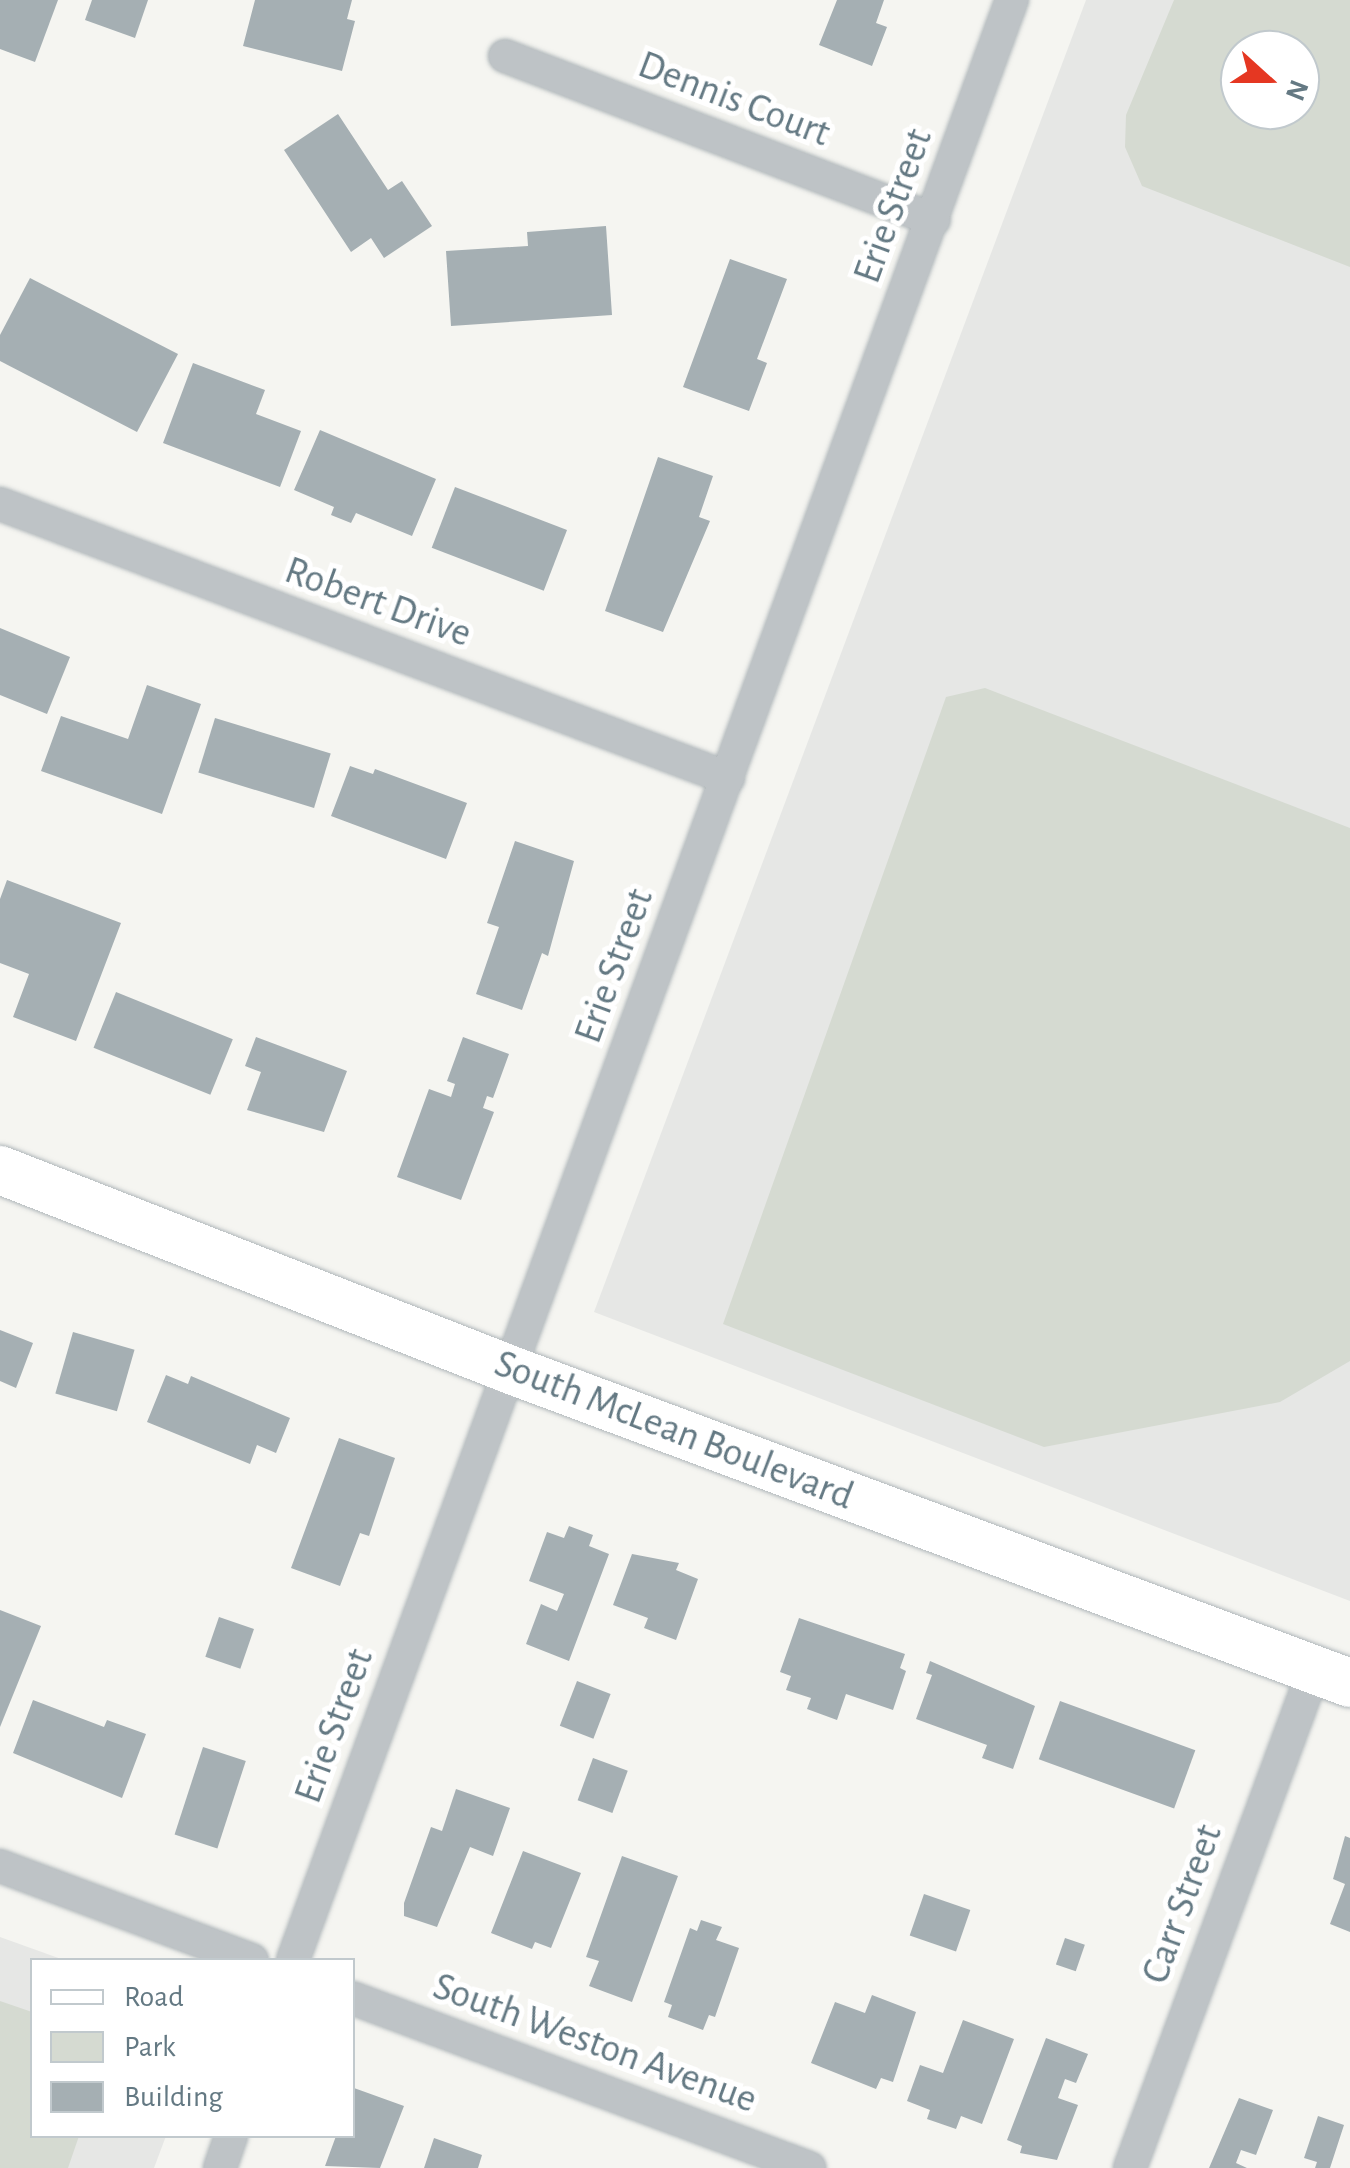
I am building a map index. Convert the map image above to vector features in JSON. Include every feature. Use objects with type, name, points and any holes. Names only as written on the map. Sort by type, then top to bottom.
[{"type":"main road","name":"South McLean Boulevard","points":[[0,1170],[511,1370],[1332,1676]]},
{"type":"street","name":"Erie Street","points":[[293,1958],[1012,0]]},
{"type":"street","name":"Dennis Court","points":[[505,56],[934,220]]},
{"type":"street","name":"Robert Drive","points":[[0,504],[728,778]]},
{"type":"street","name":"Carr Street","points":[[1130,2168],[1332,1676]]},
{"type":"street","points":[[0,1866],[247,1958]]},
{"type":"street","name":"South Weston Avenue","points":[[355,1999],[809,2168]]},
{"type":"street","points":[[220,2168],[230,2138]]},
{"type":"shaded area","points":[[1086,0],[1350,0],[1350,1601],[594,1312]]},
{"type":"shaded area","points":[[0,1937],[58,1958],[30,1958],[30,2138],[165,2138],[154,2168],[0,2168]]},
{"type":"green space","points":[[1174,0],[1350,0],[1350,267],[1142,186],[1125,147],[1126,115]]},
{"type":"green space","points":[[985,688],[1350,828],[1350,1361],[1280,1402],[1044,1447],[723,1324],[946,697]]},
{"type":"green space","points":[[0,2001],[30,2011],[30,2138],[78,2138],[68,2168],[0,2168]]},
{"type":"building","points":[[0,0],[58,0],[35,62],[0,49]]},
{"type":"building","points":[[92,0],[148,0],[135,38],[85,20]]},
{"type":"building","points":[[255,0],[352,0],[347,19],[355,21],[342,71],[243,46]]},
{"type":"building","points":[[837,0],[884,0],[876,23],[887,27],[872,66],[819,45]]},
{"type":"building","points":[[338,114],[388,190],[402,181],[432,226],[384,258],[371,238],[351,252],[284,150]]},
{"type":"building","points":[[606,226],[612,315],[451,326],[446,251],[528,246],[527,232]]},
{"type":"building","points":[[730,259],[787,279],[757,359],[767,363],[749,411],[683,387]]},
{"type":"building","points":[[30,278],[178,354],[137,432],[0,361],[0,335]]},
{"type":"building","points":[[193,363],[265,390],[256,414],[301,431],[280,487],[163,443]]},
{"type":"building","points":[[320,430],[436,479],[412,536],[356,513],[351,523],[331,515],[334,507],[294,490]]},
{"type":"building","points":[[658,457],[713,476],[699,517],[710,521],[663,632],[605,611]]},
{"type":"building","points":[[455,487],[567,530],[544,591],[432,548]]},
{"type":"building","points":[[0,628],[70,657],[47,714],[0,695]]},
{"type":"building","points":[[147,685],[201,704],[162,814],[41,771],[61,716],[128,739]]},
{"type":"building","points":[[215,718],[331,753],[314,808],[198,773]]},
{"type":"building","points":[[350,766],[373,774],[375,769],[467,803],[446,859],[331,816]]},
{"type":"building","points":[[515,841],[574,861],[548,956],[542,953],[522,1010],[476,994],[499,927],[487,923]]},
{"type":"building","points":[[7,880],[121,923],[76,1041],[13,1017],[29,974],[0,963],[0,899]]},
{"type":"building","points":[[116,992],[233,1039],[210,1095],[94,1048]]},
{"type":"building","points":[[256,1037],[347,1071],[324,1132],[247,1110],[261,1072],[245,1066]]},
{"type":"building","points":[[463,1037],[509,1054],[493,1098],[487,1096],[483,1108],[494,1112],[461,1200],[397,1177],[429,1089],[451,1097],[455,1084],[447,1081]]},
{"type":"building","points":[[0,1330],[33,1343],[16,1388],[0,1381]]},
{"type":"building","points":[[73,1332],[135,1350],[117,1411],[55,1394]]},
{"type":"building","points":[[166,1375],[188,1384],[191,1376],[290,1418],[276,1453],[257,1445],[250,1464],[147,1422]]},
{"type":"building","points":[[339,1438],[395,1458],[369,1536],[360,1533],[340,1586],[291,1568]]},
{"type":"building","points":[[569,1526],[593,1535],[589,1546],[609,1554],[569,1661],[526,1644],[541,1604],[557,1611],[564,1594],[529,1581],[547,1532],[564,1538]]},
{"type":"building","points":[[632,1554],[679,1563],[676,1570],[698,1579],[676,1640],[644,1628],[648,1618],[613,1605]]},
{"type":"building","points":[[0,1610],[41,1626],[0,1727]]},
{"type":"building","points":[[219,1617],[254,1629],[240,1669],[205,1657]]},
{"type":"building","points":[[799,1618],[905,1654],[900,1668],[906,1671],[893,1710],[846,1694],[837,1720],[807,1709],[811,1698],[786,1690],[791,1676],[780,1672]]},
{"type":"building","points":[[930,1661],[1035,1706],[1013,1769],[982,1758],[987,1745],[916,1719],[932,1675],[926,1673]]},
{"type":"building","points":[[577,1681],[611,1694],[593,1739],[560,1726]]},
{"type":"building","points":[[33,1700],[104,1727],[107,1720],[146,1734],[122,1798],[13,1753]]},
{"type":"building","points":[[1060,1701],[1195,1750],[1174,1809],[1039,1759]]},
{"type":"building","points":[[203,1747],[246,1761],[217,1848],[175,1834]]},
{"type":"building","points":[[593,1758],[628,1771],[612,1813],[578,1800]]},
{"type":"building","points":[[456,1789],[510,1808],[493,1856],[470,1847],[437,1927],[404,1916],[404,1903],[431,1827],[442,1831]]},
{"type":"building","points":[[1345,1836],[1350,1838],[1350,1932],[1330,1924],[1345,1884],[1333,1879]]},
{"type":"building","points":[[523,1851],[581,1873],[551,1948],[535,1942],[532,1949],[491,1933]]},
{"type":"building","points":[[622,1856],[678,1876],[632,2002],[589,1986],[599,1961],[586,1957]]},
{"type":"building","points":[[924,1894],[970,1910],[956,1952],[910,1936]]},
{"type":"building","points":[[701,1920],[722,1927],[716,1940],[739,1948],[715,2017],[709,2015],[703,2030],[668,2017],[672,2005],[664,2002],[690,1928],[697,1931]]},
{"type":"building","points":[[1065,1938],[1085,1945],[1076,1971],[1056,1964]]},
{"type":"building","points":[[872,1995],[916,2012],[893,2082],[881,2078],[876,2089],[811,2063],[835,2002],[865,2013]]},
{"type":"building","points":[[963,2020],[1014,2039],[982,2124],[961,2116],[956,2129],[927,2119],[930,2110],[907,2101],[920,2065],[943,2073]]},
{"type":"building","points":[[1046,2038],[1088,2054],[1076,2083],[1065,2079],[1058,2098],[1078,2105],[1057,2160],[1020,2153],[1022,2146],[1007,2140]]},
{"type":"building","points":[[355,2088],[404,2106],[380,2168],[325,2166],[335,2138],[355,2138]]},
{"type":"building","points":[[1239,2098],[1273,2110],[1256,2155],[1241,2150],[1236,2163],[1247,2168],[1209,2168]]},
{"type":"building","points":[[1318,2116],[1344,2125],[1330,2168],[1315,2168],[1317,2162],[1304,2158]]},
{"type":"building","points":[[434,2138],[482,2155],[478,2168],[424,2168]]}]
